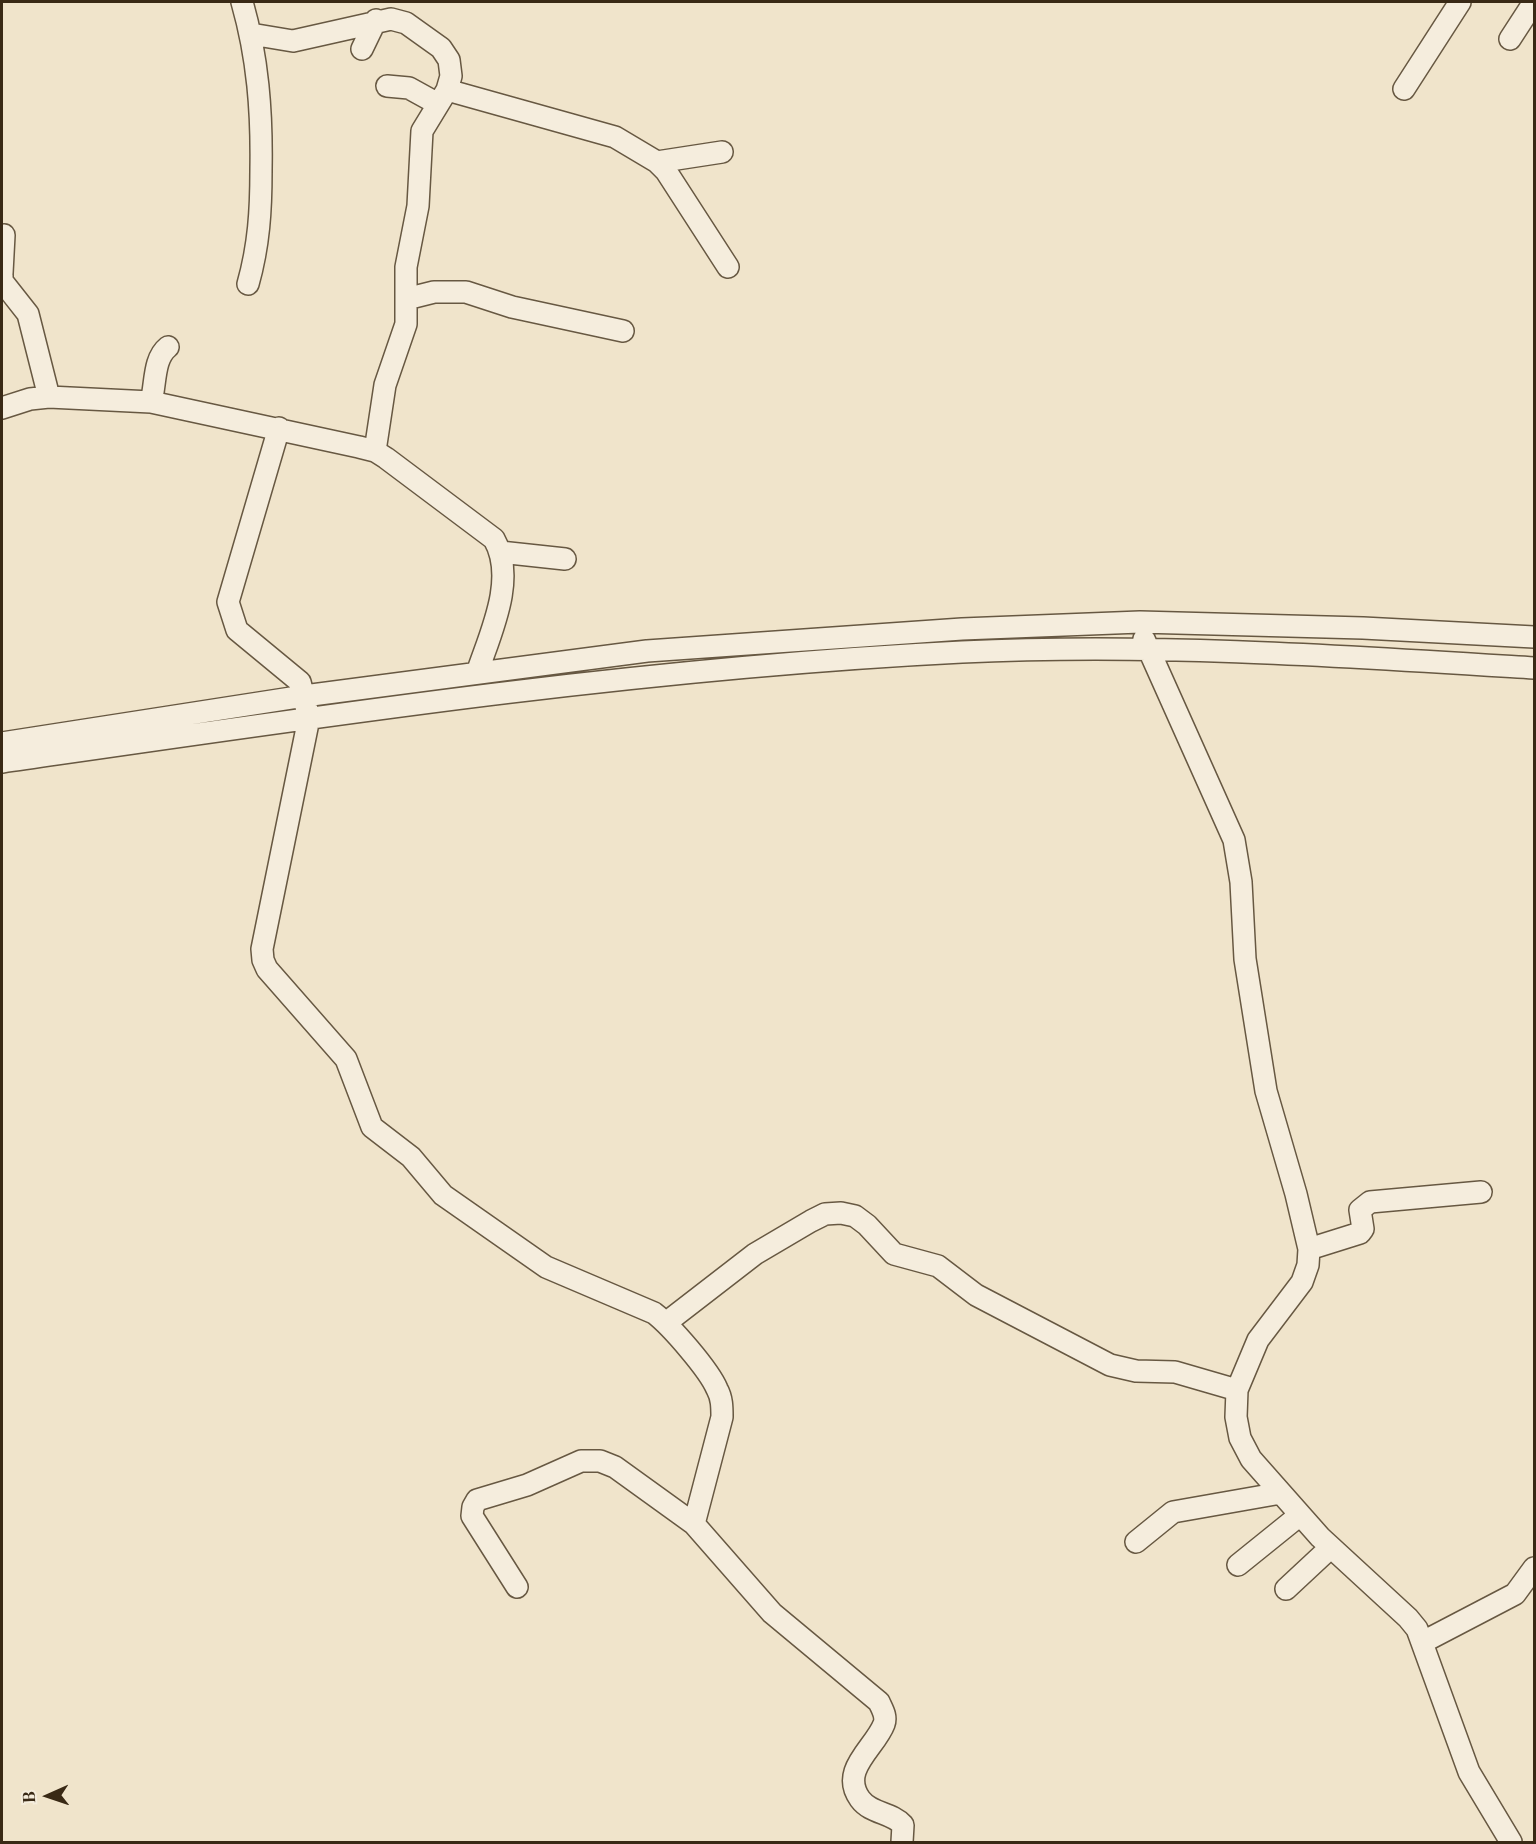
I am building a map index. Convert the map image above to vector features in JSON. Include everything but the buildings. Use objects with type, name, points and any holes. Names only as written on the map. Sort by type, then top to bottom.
[{"type":"street","points":[[242,2],[259,74],[262,124],[258,251],[248,284]]},
{"type":"street","points":[[1404,89],[1460,2]]},
{"type":"street","points":[[1509,39],[1534,2]]},
{"type":"street","points":[[251,34],[293,41],[376,20],[391,19],[406,22],[441,48],[449,60],[451,76],[442,97],[422,131],[419,145],[418,206],[406,267],[406,324],[385,385],[375,451]]},
{"type":"street","points":[[362,49],[376,20]]},
{"type":"street","points":[[387,87],[409,88],[615,137],[657,162],[728,267]]},
{"type":"street","points":[[657,162],[722,152]]},
{"type":"street","points":[[4,235],[2,281],[28,314],[49,397]]},
{"type":"street","points":[[406,299],[434,292],[466,292],[512,307],[623,331]]},
{"type":"street","points":[[150,402],[156,382],[158,358],[168,347]]},
{"type":"street","points":[[2,408],[21,400],[49,397],[150,402],[279,428],[375,451],[494,539],[500,552],[502,565],[498,600],[477,673]]},
{"type":"street","points":[[279,428],[228,602],[237,630],[300,682],[309,718],[262,949],[263,960],[267,969],[346,1059],[372,1127],[411,1157],[443,1195],[546,1268],[654,1313],[667,1322],[717,1387],[722,1403],[722,1417],[694,1524]]},
{"type":"street","points":[[500,552],[565,559]]},
{"type":"street","points":[[2,742],[304,696],[647,651],[962,629],[1140,622],[1363,628],[1534,637]]},
{"type":"street","points":[[1140,622],[1147,649],[1234,840],[1241,882],[1245,959],[1266,1092],[1296,1194],[1309,1249],[1308,1265],[1302,1282],[1258,1340],[1237,1390],[1236,1417],[1240,1438],[1251,1459],[1330,1548],[1408,1617],[1423,1642],[1469,1772],[1511,1842]]},
{"type":"street","points":[[2,762],[309,718],[662,675],[963,652],[1147,649],[1534,668]]},
{"type":"street","points":[[1309,1249],[1360,1233],[1363,1229],[1360,1210],[1370,1202],[1481,1192]]},
{"type":"street","points":[[667,1322],[754,1254],[825,1214],[841,1213],[855,1216],[867,1225],[894,1254],[938,1266],[976,1295],[1110,1365],[1136,1371],[1175,1372],[1237,1390]]},
{"type":"street","points":[[517,1587],[472,1516],[472,1507],[477,1500],[526,1485],[562,1467],[581,1461],[600,1461],[615,1467],[694,1524],[771,1613],[882,1708],[884,1724],[859,1761],[855,1782],[859,1798],[869,1808],[897,1818],[903,1825],[902,1842]]},
{"type":"street","points":[[1136,1542],[1173,1512],[1281,1492]]},
{"type":"street","points":[[1238,1565],[1300,1515]]},
{"type":"street","points":[[1286,1589],[1330,1548]]},
{"type":"street","points":[[1423,1642],[1515,1594],[1534,1568]]}]
